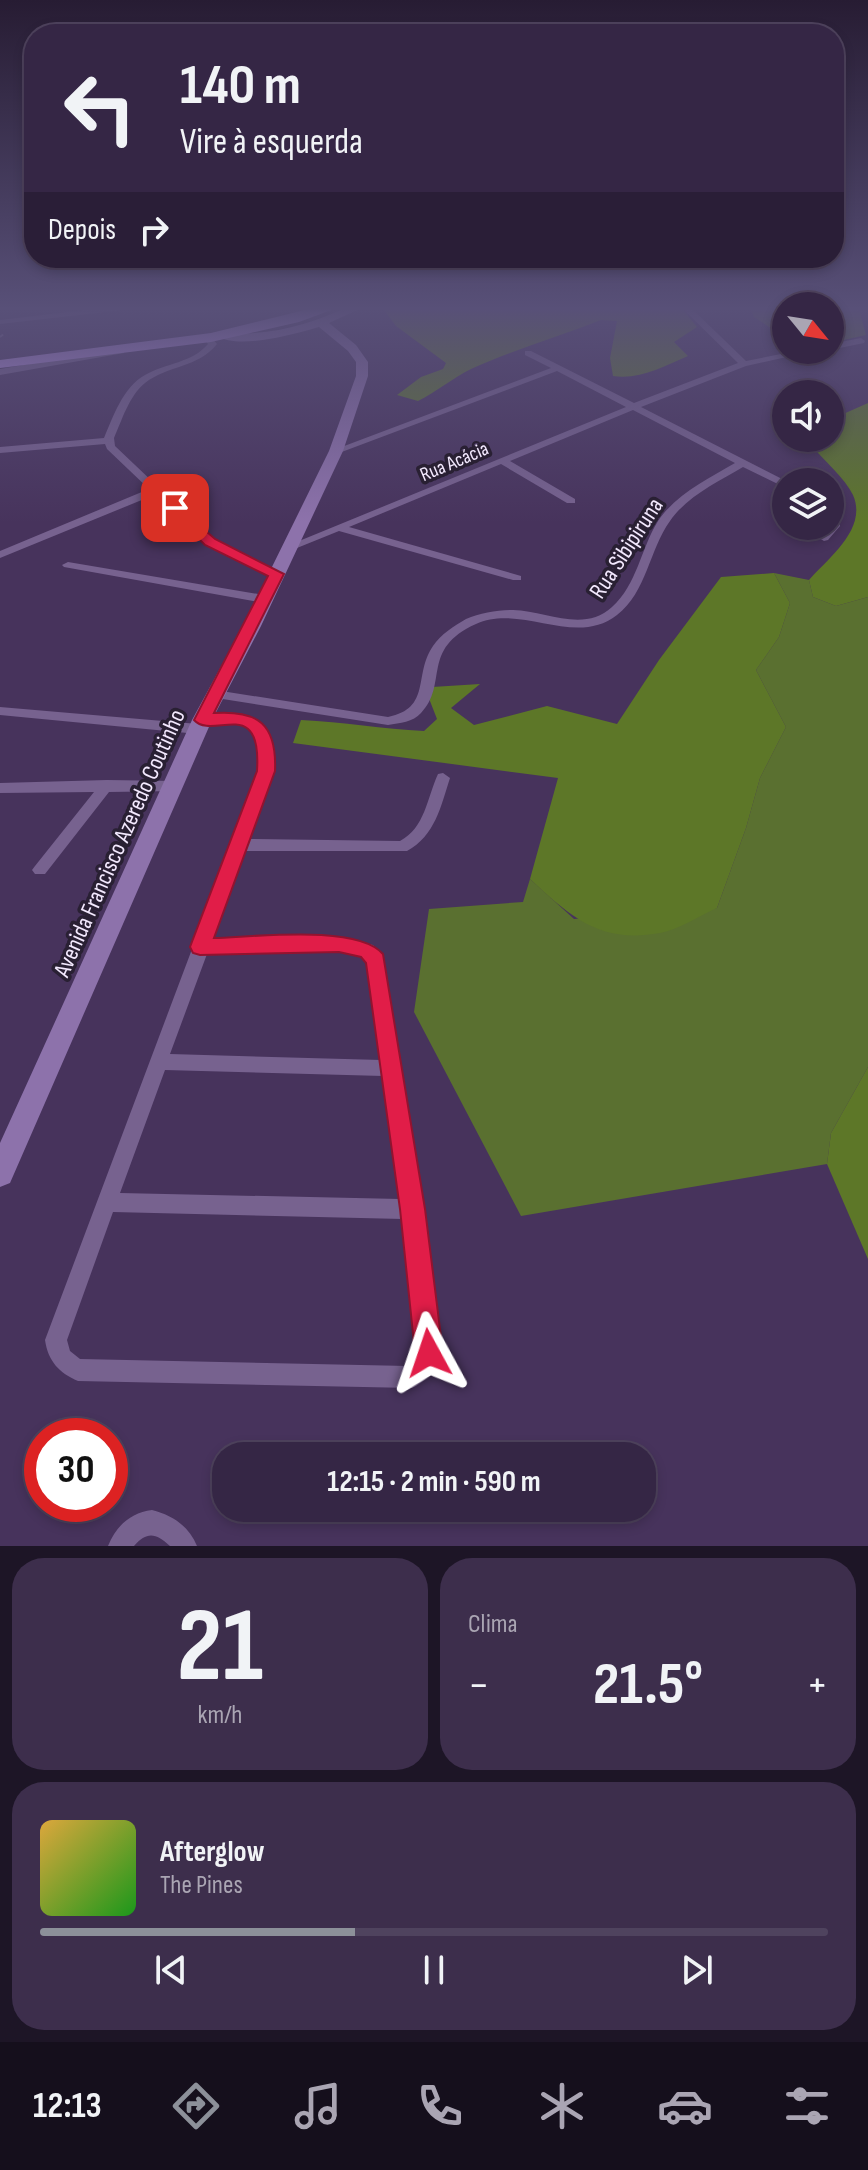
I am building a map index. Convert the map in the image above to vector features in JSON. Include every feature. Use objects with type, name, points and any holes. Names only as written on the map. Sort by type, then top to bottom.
[{"type":"main road","name":"Avenida Francisco Azeredo Coutinho","points":[[1,1169],[175,786],[200,724],[336,451],[361,378]]},
{"type":"street","points":[[109,441],[137,386],[146,378]]},
{"type":"street","points":[[336,451],[531,378]]},
{"type":"street","points":[[575,378],[772,478]]},
{"type":"street","name":"Rua Acácia","points":[[288,548],[708,378]]},
{"type":"street","points":[[0,450],[109,441]]},
{"type":"street","points":[[109,441],[114,452],[210,542],[277,574]]},
{"type":"street","points":[[501,460],[571,501]]},
{"type":"street","name":"Rua Sibipiruna","points":[[215,694],[388,721],[410,718],[421,706],[432,659],[444,640],[455,631],[482,617],[508,612],[579,623],[606,618],[631,588],[669,515],[691,496],[742,463]]},
{"type":"street","points":[[0,555],[156,490]]},
{"type":"street","points":[[298,528],[334,530],[517,578]]},
{"type":"street","points":[[68,565],[264,599]]},
{"type":"street","points":[[0,711],[200,724],[245,718],[259,730],[266,771],[237,845],[56,1340],[62,1359],[78,1370],[412,1377],[426,1363],[430,1343],[376,960],[367,950],[339,944],[200,947]]},
{"type":"street","points":[[237,845],[402,847],[412,843],[423,831],[443,778]]},
{"type":"street","points":[[40,870],[107,785]]},
{"type":"street","points":[[0,788],[175,786]]},
{"type":"street","points":[[157,1062],[392,1068]]},
{"type":"street","points":[[106,1202],[412,1209]]},
{"type":"street","points":[[121,1545],[129,1531],[140,1524],[160,1523],[177,1534],[185,1546]]},
{"type":"green space","points":[[419,378],[456,378],[418,401],[397,395]]},
{"type":"green space","points":[[868,403],[868,597],[836,606],[813,597],[809,580],[844,542],[855,520],[856,508],[853,495],[844,482],[844,468],[833,468],[818,452],[844,452],[844,414]]},
{"type":"green space","points":[[774,573],[809,580],[813,597],[836,606],[868,597],[868,1067],[831,1133],[827,1164],[521,1216],[414,1012],[429,909],[523,902],[530,879],[574,919],[717,908],[746,828],[760,778],[786,727],[756,670],[779,637],[790,603]]},
{"type":"green space","points":[[774,573],[790,603],[779,637],[756,670],[786,727],[760,778],[746,828],[717,908],[675,929],[639,935],[603,931],[573,916],[530,879],[558,778],[293,743],[301,720],[424,731],[437,719],[428,696],[432,687],[480,684],[451,708],[474,725],[547,706],[617,724],[659,660],[721,577]]},
{"type":"green space","points":[[868,1067],[868,1259],[827,1164],[831,1133]]},
{"type":"route","points":[[175,508],[210,542],[277,574],[202,720],[239,717],[253,723],[259,730],[266,753],[266,771],[200,947],[339,944],[367,950],[376,960],[429,1353]]}]
